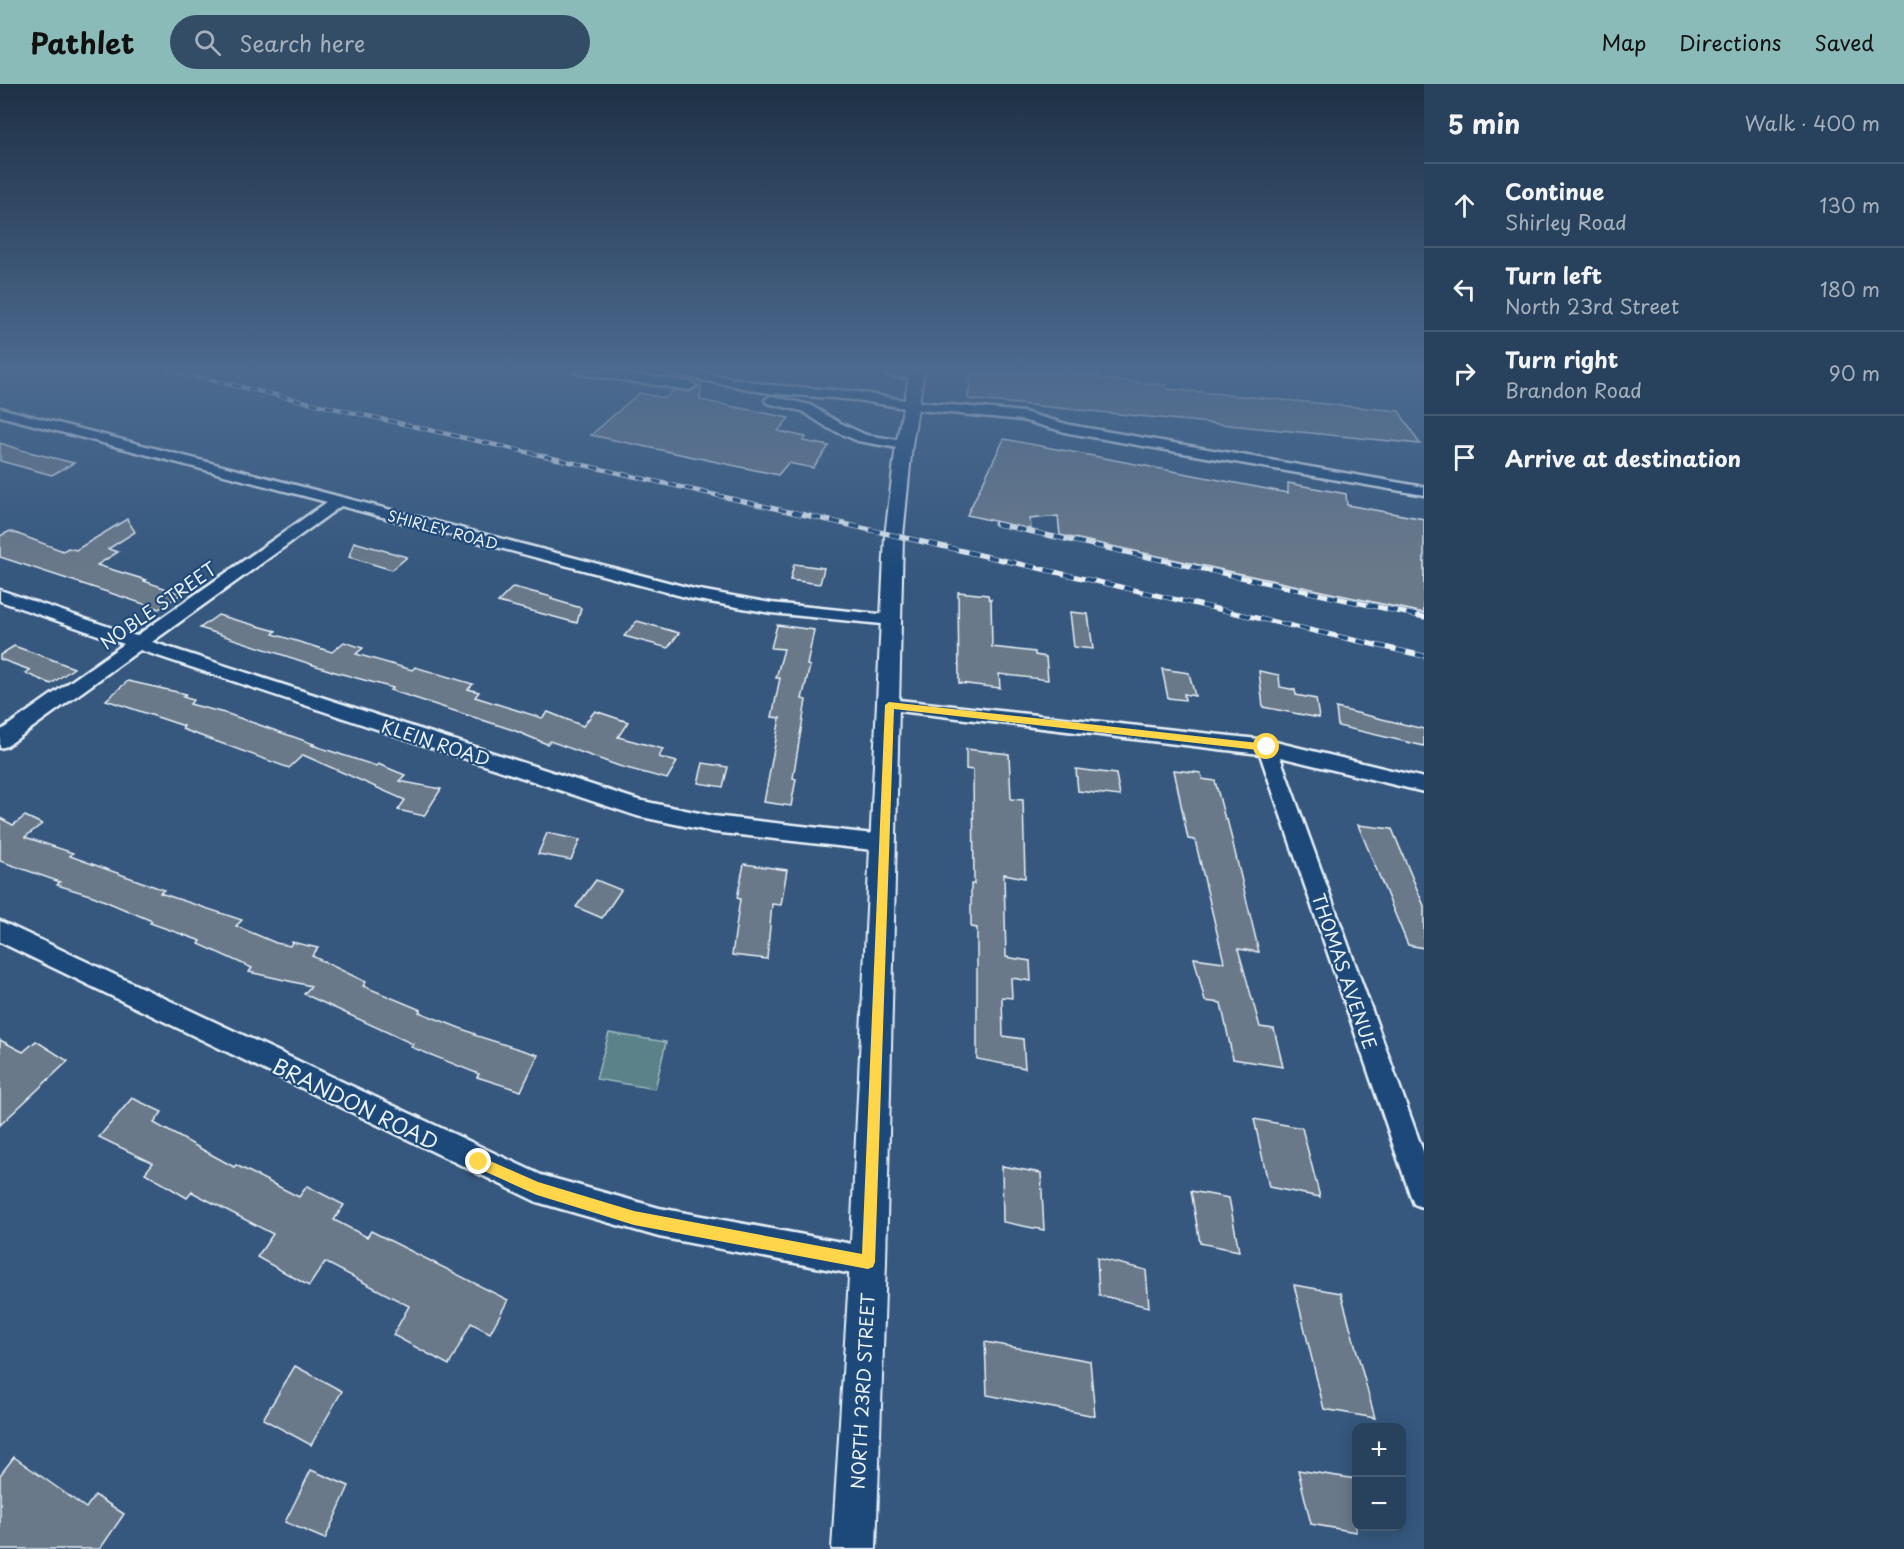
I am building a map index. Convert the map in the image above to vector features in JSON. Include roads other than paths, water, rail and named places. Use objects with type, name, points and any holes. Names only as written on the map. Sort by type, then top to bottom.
[{"type":"main road","name":"NORTH 23RD STREET","points":[[854,1549],[868,1262],[894,536],[905,439]]},
{"type":"street","name":"SHIRLEY ROAD","points":[[104,439],[693,594],[771,608],[892,620]]},
{"type":"street","points":[[872,439],[904,444]]},
{"type":"street","points":[[1128,439],[1424,491]]},
{"type":"street","name":"NOBLE STREET","points":[[0,741],[338,501]]},
{"type":"street","name":"KLEIN ROAD","points":[[0,595],[637,808],[713,824],[882,843]]},
{"type":"street","points":[[889,705],[1267,747],[1308,755],[1424,785]]},
{"type":"street","name":"THOMAS AVENUE","points":[[1267,747],[1424,1194]]},
{"type":"street","name":"BRANDON ROAD","points":[[0,931],[537,1188],[634,1218],[868,1262]]},
{"type":"railway","points":[[471,439],[799,514]]},
{"type":"railway","points":[[792,512],[1424,656]]},
{"type":"railway","points":[[996,524],[1424,617]]}]
